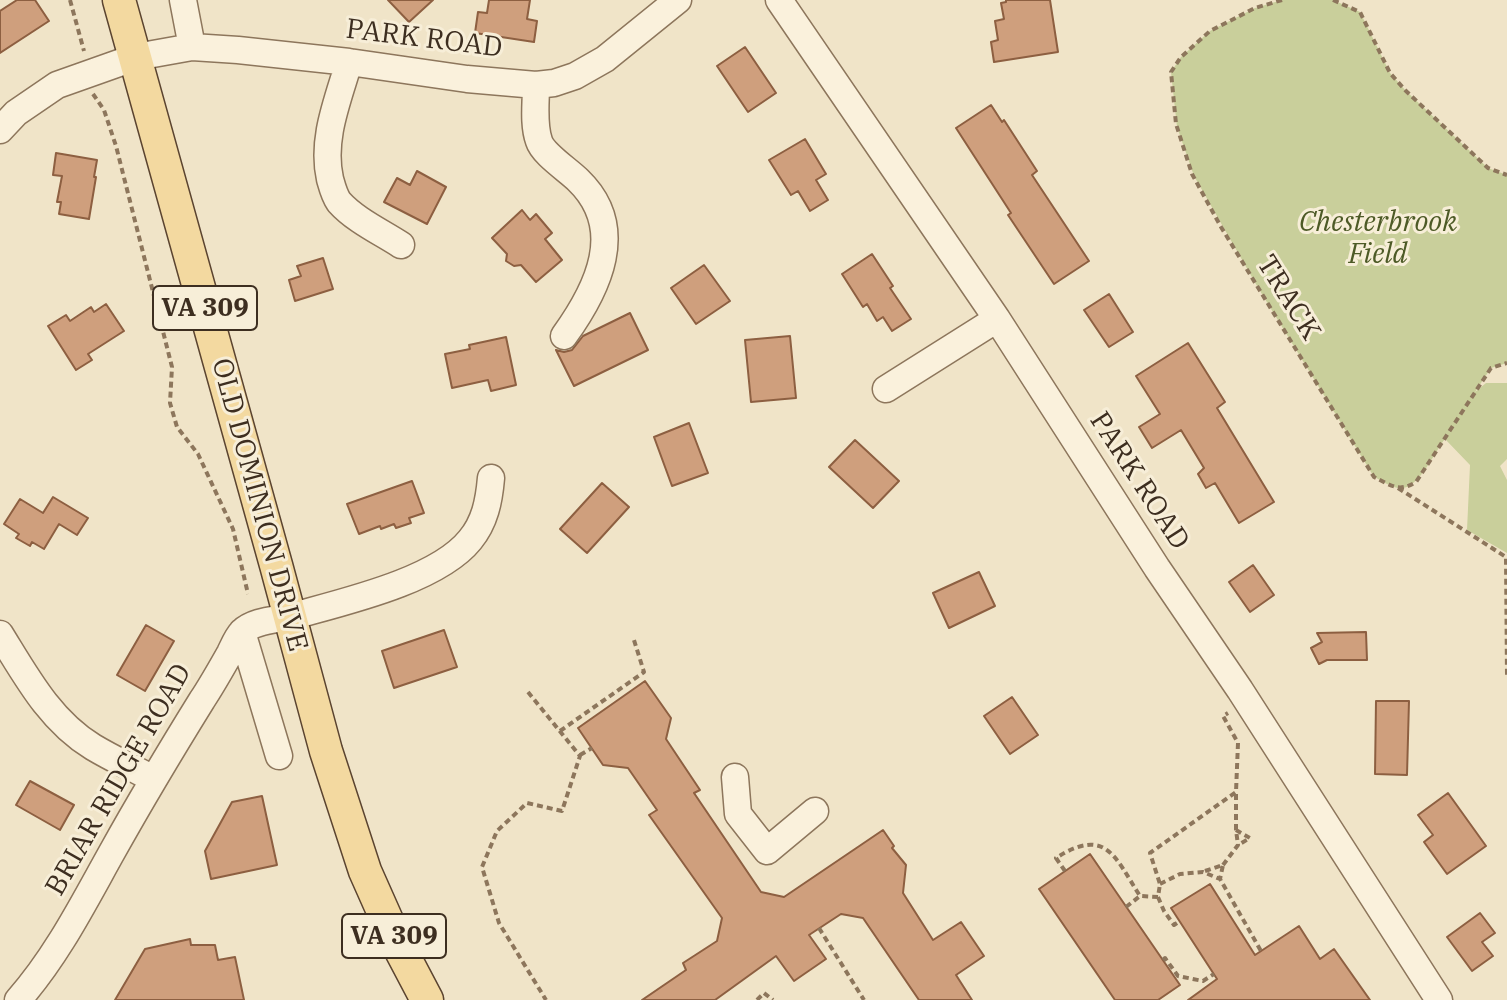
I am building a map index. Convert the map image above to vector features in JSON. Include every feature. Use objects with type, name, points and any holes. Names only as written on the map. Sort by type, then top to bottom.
[{"type":"main road","name":"OLD DOMINION DRIVE","points":[[119,0],[317,722],[365,871],[427,1000]]},
{"type":"street","points":[[183,0],[192,47]]},
{"type":"street","name":"PARK ROAD","points":[[0,130],[16,113],[57,85],[136,57],[192,47],[349,62],[467,79],[536,85],[554,83],[575,76],[605,59],[678,0]]},
{"type":"street","name":"PARK ROAD","points":[[779,0],[997,319],[1439,1000]]},
{"type":"street","points":[[349,62],[329,129],[326,162],[333,189],[338,201],[354,215],[401,245]]},
{"type":"street","points":[[536,85],[539,144],[594,197],[602,216],[605,238],[591,295],[564,336]]},
{"type":"street","points":[[886,389],[997,319]]},
{"type":"street","points":[[279,756],[242,632],[257,624],[394,585],[422,574],[455,555],[470,540],[482,521],[489,500],[491,478]]},
{"type":"street","name":"BRIAR RIDGE ROAD","points":[[18,1000],[78,914],[153,779],[242,632]]},
{"type":"street","points":[[0,634],[45,703],[66,726],[91,746],[153,779]]},
{"type":"street","points":[[735,777],[738,814],[767,851],[815,811]]},
{"type":"path","points":[[70,0],[84,53]]},
{"type":"path","name":"TRACK","points":[[1282,0],[1255,8],[1210,31],[1181,57],[1171,72],[1176,124],[1192,174],[1221,227],[1374,477],[1398,488],[1506,557],[1507,677]]},
{"type":"path","points":[[1333,0],[1360,12],[1390,73],[1406,91],[1488,168],[1507,175]]},
{"type":"path","points":[[92,92],[104,110],[116,146],[172,367],[170,403],[177,427],[198,454],[233,529],[248,594]]},
{"type":"path","points":[[1398,488],[1416,482],[1491,368],[1507,363]]},
{"type":"path","points":[[560,731],[644,672],[633,637]]},
{"type":"path","points":[[528,692],[580,756]]},
{"type":"path","points":[[1238,845],[1238,743],[1223,716],[1246,701]]},
{"type":"path","points":[[546,1000],[499,923],[482,867],[497,831],[527,803],[562,811],[580,756],[592,748]]},
{"type":"path","points":[[1180,921],[1174,925],[1164,911],[1158,897],[1160,884],[1150,853],[1236,792]]},
{"type":"path","points":[[1220,879],[1223,865],[1238,845],[1250,838],[1236,830]]},
{"type":"path","points":[[1065,871],[1056,858],[1070,849],[1088,844],[1103,846],[1115,856],[1140,896]]},
{"type":"path","points":[[1160,884],[1180,874],[1203,872],[1223,865]]},
{"type":"path","points":[[1203,872],[1220,879],[1261,951]]},
{"type":"path","points":[[1126,907],[1140,896],[1158,897]]},
{"type":"path","points":[[819,928],[864,1000]]},
{"type":"path","points":[[1163,960],[1165,958],[1178,976],[1203,981],[1214,974]]},
{"type":"path","points":[[757,1000],[764,993],[773,1000]]},
{"type":"green space","name":"Chesterbrook Field","points":[[1282,0],[1333,0],[1360,12],[1390,73],[1406,91],[1488,168],[1507,175],[1507,363],[1491,368],[1475,392],[1486,383],[1507,383],[1507,459],[1500,466],[1507,480],[1507,553],[1467,530],[1470,465],[1445,439],[1419,478],[1405,488],[1395,487],[1374,477],[1194,176],[1177,127],[1171,72],[1181,57],[1210,31],[1255,8]]},
{"type":"building","points":[[17,0],[35,0],[49,21],[0,53],[0,11]]},
{"type":"building","points":[[388,0],[433,0],[409,22]]},
{"type":"building","points":[[489,0],[530,0],[527,19],[537,21],[534,42],[475,33],[478,12],[487,13]]},
{"type":"building","points":[[1006,0],[1050,0],[1058,52],[994,62],[991,42],[998,40],[995,21],[1004,19],[1001,3]]},
{"type":"building","points":[[745,47],[776,93],[748,112],[717,66]]},
{"type":"building","points":[[991,105],[1037,171],[1032,175],[1089,261],[1054,284],[956,128]]},
{"type":"building","points":[[805,139],[826,174],[816,180],[828,200],[810,211],[798,191],[791,195],[769,160]]},
{"type":"building","points":[[56,153],[97,160],[89,219],[59,214],[61,202],[57,202],[62,176],[53,175]]},
{"type":"building","points":[[417,171],[446,187],[427,224],[384,202],[397,178],[410,185]]},
{"type":"building","points":[[522,210],[530,220],[536,214],[552,233],[545,239],[562,260],[536,282],[521,265],[514,266],[506,261],[507,254],[492,238]]},
{"type":"building","points":[[872,254],[911,319],[892,331],[883,317],[877,321],[867,304],[863,307],[842,274]]},
{"type":"building","points":[[323,258],[333,289],[295,301],[289,280],[301,276],[297,266]]},
{"type":"building","points":[[704,265],[730,301],[696,324],[671,288]]},
{"type":"building","points":[[1109,294],[1133,332],[1109,347],[1084,310]]},
{"type":"building","points":[[106,304],[124,331],[88,354],[92,360],[76,370],[48,326],[66,315],[70,321],[91,307],[94,312]]},
{"type":"building","points":[[630,313],[648,350],[574,386],[556,350],[572,350],[583,336]]},
{"type":"building","points":[[790,336],[796,398],[751,402],[745,340]]},
{"type":"building","points":[[506,337],[516,385],[491,391],[488,380],[452,388],[445,354]]},
{"type":"building","points":[[1188,343],[1225,402],[1217,408],[1274,502],[1239,523],[1215,483],[1206,488],[1198,474],[1204,468],[1181,430],[1152,448],[1139,427],[1160,414],[1136,376]]},
{"type":"building","points":[[689,423],[708,473],[672,486],[654,437]]},
{"type":"building","points":[[855,440],[899,481],[873,508],[829,467]]},
{"type":"building","points":[[412,481],[424,513],[409,518],[411,523],[396,528],[394,524],[381,529],[380,526],[359,534],[347,504]]},
{"type":"building","points":[[602,483],[629,507],[587,553],[560,529]]},
{"type":"building","points":[[53,497],[88,518],[77,535],[59,524],[44,549],[16,538],[19,534],[4,524],[20,499],[43,513]]},
{"type":"building","points":[[1253,565],[1274,595],[1250,612],[1229,582]]},
{"type":"building","points":[[979,572],[995,606],[949,628],[933,593]]},
{"type":"building","points":[[146,625],[174,641],[145,691],[117,675]]},
{"type":"building","points":[[444,630],[457,667],[394,688],[382,651]]},
{"type":"building","points":[[1366,632],[1367,660],[1327,660],[1319,664],[1311,648],[1322,642],[1317,633]]},
{"type":"building","points":[[645,681],[671,718],[666,739],[700,790],[694,793],[761,892],[784,897],[883,830],[906,865],[903,893],[933,940],[961,922],[984,956],[956,975],[972,1000],[919,1000],[863,918],[841,914],[809,935],[826,959],[794,981],[776,956],[715,1000],[642,1000],[686,970],[683,963],[717,941],[722,918],[649,815],[657,810],[628,768],[603,765],[578,728]]},
{"type":"building","points":[[1012,697],[1038,735],[1010,754],[984,716]]},
{"type":"building","points":[[1376,701],[1409,701],[1407,775],[1375,774]]},
{"type":"building","points":[[30,781],[74,805],[60,830],[16,805]]},
{"type":"building","points":[[1448,793],[1486,846],[1447,874],[1424,842],[1433,835],[1418,815]]},
{"type":"building","points":[[262,796],[277,865],[211,879],[205,851],[232,802]]},
{"type":"building","points":[[1090,854],[1180,985],[1158,1000],[1115,1000],[1039,889]]},
{"type":"building","points":[[1210,884],[1255,955],[1299,926],[1320,959],[1334,949],[1370,1000],[1188,1000],[1217,979],[1171,908]]},
{"type":"building","points":[[1480,913],[1495,933],[1482,942],[1493,956],[1472,971],[1447,937]]},
{"type":"building","points":[[190,939],[191,945],[215,945],[218,960],[235,957],[244,1000],[115,1000],[145,949]]}]
